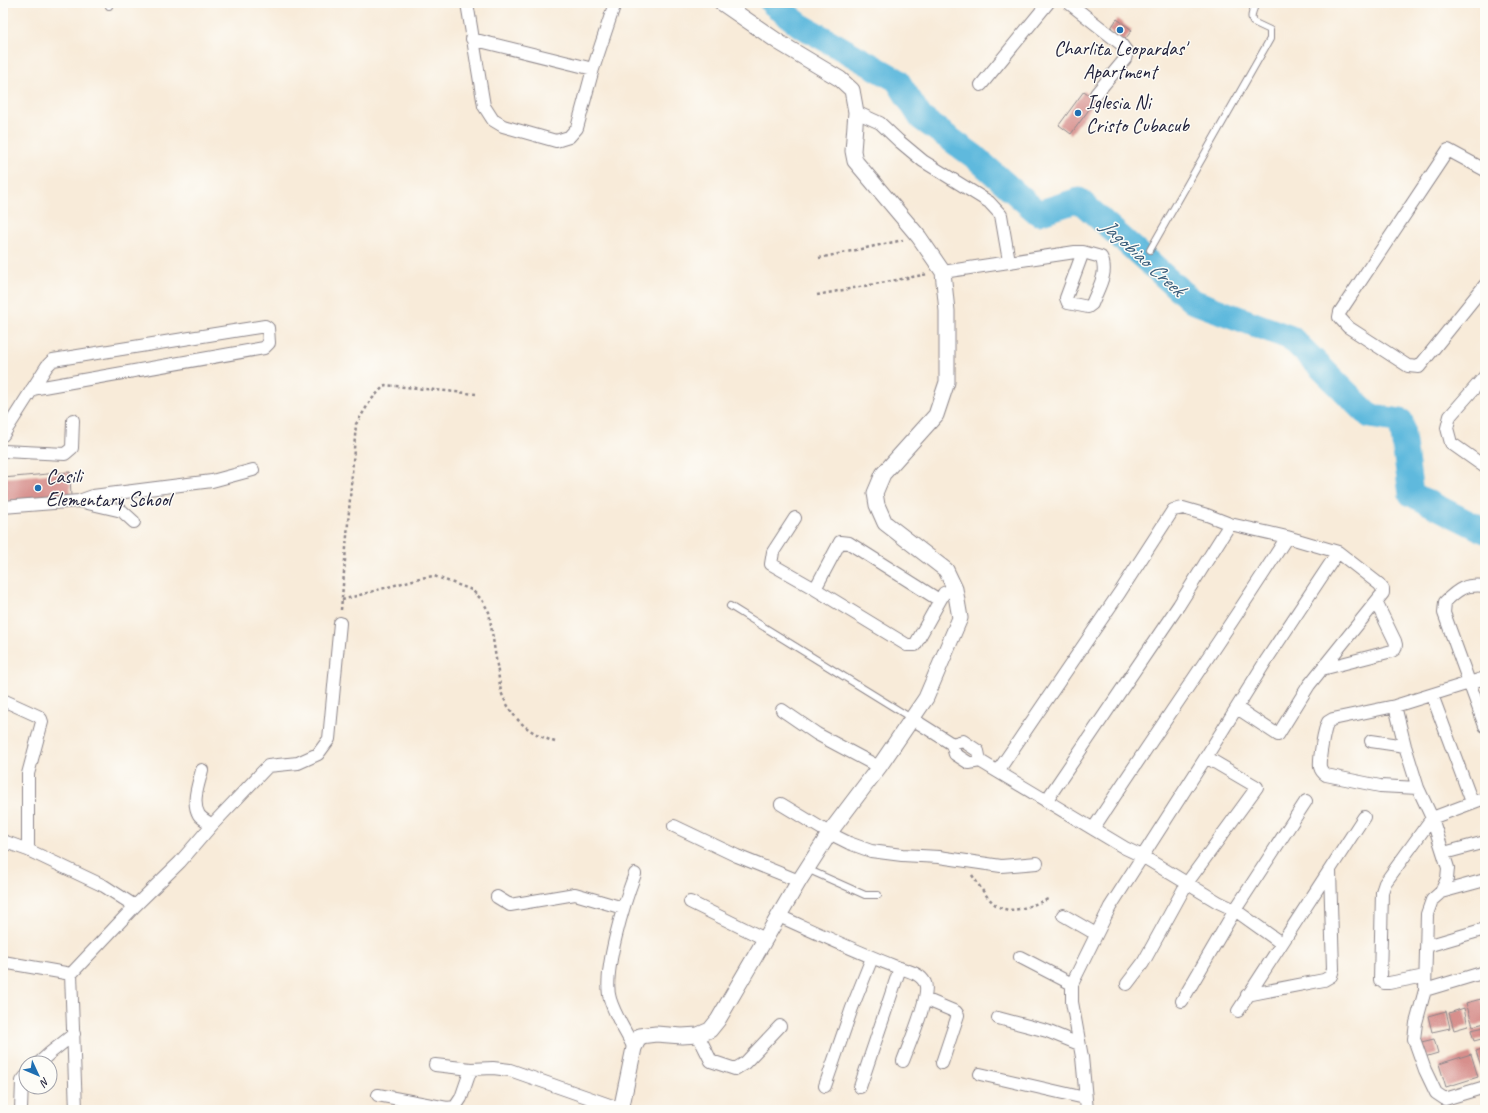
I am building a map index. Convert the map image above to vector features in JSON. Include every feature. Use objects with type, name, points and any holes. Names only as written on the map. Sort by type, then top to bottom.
[{"type":"street","points":[[466,3],[484,106],[493,120],[503,126],[556,142],[569,137],[577,128],[593,69],[615,3]]},
{"type":"street","points":[[434,1064],[471,1069],[493,1068],[510,1070],[621,1110],[634,1048],[640,1036],[656,1034],[682,1036],[698,1035],[710,1030],[718,1020],[799,881],[829,833],[879,766],[926,698],[960,618],[955,589],[946,570],[885,523],[877,505],[875,493],[883,474],[936,415],[947,382],[947,312],[943,272],[919,237],[856,161],[853,151],[856,112],[852,90],[840,80],[780,43],[722,3]]},
{"type":"street","points":[[980,85],[1048,3]]},
{"type":"street","points":[[1069,3],[1121,44],[1127,52],[1125,59],[1096,94]]},
{"type":"street","points":[[472,38],[593,69]]},
{"type":"street","points":[[856,112],[880,123],[923,161],[988,202],[1001,215],[1009,261]]},
{"type":"street","points":[[1485,170],[1448,150],[1340,312],[1339,317],[1348,326],[1408,366],[1419,368],[1485,285]]},
{"type":"street","points":[[943,272],[1009,261],[1083,252]]},
{"type":"street","points":[[3,435],[32,389],[47,366],[53,360],[265,326],[268,328],[269,343],[264,348],[32,389]]},
{"type":"street","points":[[1485,376],[1450,416],[1447,428],[1451,443],[1485,468]]},
{"type":"street","points":[[3,452],[65,454],[72,448],[73,420]]},
{"type":"street","points":[[3,508],[79,501],[93,496],[212,481],[253,470]]},
{"type":"street","points":[[79,501],[122,510],[134,522]]},
{"type":"street","points":[[998,771],[1120,592],[1173,510],[1183,508],[1230,524],[1287,537],[1338,552],[1383,588],[1383,593],[1356,625],[1310,685],[1278,735],[1237,708]]},
{"type":"street","points":[[795,518],[774,552],[771,564],[907,645],[915,645],[944,593],[955,589]]},
{"type":"street","points":[[1046,801],[1180,605],[1230,524]]},
{"type":"street","points":[[1093,829],[1250,595],[1287,537]]},
{"type":"street","points":[[815,589],[840,542],[849,543],[939,600]]},
{"type":"street","points":[[980,1074],[1086,1104],[1082,1057],[1072,1002],[1072,984],[1110,907],[1267,659],[1338,552]]},
{"type":"street","points":[[1485,586],[1477,585],[1458,589],[1445,602],[1444,613],[1468,683],[1485,726]]},
{"type":"street","points":[[1322,669],[1395,649],[1395,641],[1376,602]]},
{"type":"street","points":[[76,1110],[71,974],[135,906],[180,862],[212,825],[268,766],[298,763],[318,754],[329,739],[340,623]]},
{"type":"street","points":[[1418,788],[1380,786],[1326,775],[1323,773],[1320,767],[1325,731],[1328,722],[1333,719],[1395,706],[1432,696],[1485,678]]},
{"type":"street","points":[[1432,696],[1472,802]]},
{"type":"street","points":[[3,700],[38,716],[41,718],[42,722],[28,774],[28,850]]},
{"type":"street","points":[[1395,706],[1418,788],[1432,818],[1448,868],[1447,879],[1441,892],[1432,900],[1427,914],[1425,990],[1416,1023],[1414,1039],[1425,1070],[1436,1093],[1445,1099],[1485,1087]]},
{"type":"street","points":[[782,710],[817,734],[879,766]]},
{"type":"street","points":[[911,718],[952,744],[955,754],[969,763],[980,761],[998,771],[1124,848],[1142,856],[1235,910],[1281,943]]},
{"type":"street","points":[[1371,741],[1405,746]]},
{"type":"street","points":[[1127,984],[1143,963],[1187,883],[1257,787],[1206,757]]},
{"type":"street","points":[[202,770],[196,796],[196,808],[200,816],[212,825]]},
{"type":"street","points":[[1425,976],[1389,983],[1384,983],[1380,980],[1382,892],[1385,883],[1432,818],[1485,798]]},
{"type":"street","points":[[1182,1001],[1235,910],[1306,801]]},
{"type":"street","points":[[781,804],[849,844],[871,851],[1001,866],[1037,863]]},
{"type":"street","points":[[1238,1011],[1364,817]]},
{"type":"street","points":[[674,826],[737,856],[799,881]]},
{"type":"street","points":[[3,841],[28,850],[104,886],[135,906]]},
{"type":"street","points":[[1444,853],[1485,842]]},
{"type":"street","points":[[1247,995],[1324,980],[1331,976],[1333,969],[1330,871]]},
{"type":"street","points":[[634,1048],[613,1006],[608,991],[610,964],[623,908],[635,874]]},
{"type":"street","points":[[1441,892],[1485,880]]},
{"type":"street","points":[[497,897],[510,905],[575,894],[623,908]]},
{"type":"street","points":[[690,902],[766,939]]},
{"type":"street","points":[[1063,915],[1096,934]]},
{"type":"street","points":[[779,916],[872,958],[914,972],[925,983],[927,991],[925,999],[903,1061]]},
{"type":"street","points":[[1427,946],[1485,929]]},
{"type":"street","points":[[1020,957],[1072,984]]},
{"type":"street","points":[[825,1086],[852,1008],[872,958]]},
{"type":"street","points":[[3,962],[71,974]]},
{"type":"street","points":[[860,1087],[900,968]]},
{"type":"street","points":[[1425,990],[1485,972]]},
{"type":"street","points":[[925,999],[956,1012],[958,1015],[942,1063]]},
{"type":"street","points":[[998,1018],[1047,1031],[1079,1044]]},
{"type":"street","points":[[698,1035],[711,1061],[735,1069],[745,1063],[780,1026]]},
{"type":"street","points":[[48,1055],[74,1034]]},
{"type":"street","points":[[378,1095],[447,1108],[455,1107],[461,1098],[471,1069]]},
{"type":"street","points":[[21,1110],[22,1095]]},
{"type":"lane","points":[[1150,250],[1270,38],[1270,30],[1253,22],[1252,20],[1251,16],[1256,3]]},
{"type":"lane","points":[[730,606],[911,718]]},
{"type":"lane","points":[[807,868],[865,895],[878,895]]},
{"type":"path","points":[[819,258],[919,237]]},
{"type":"path","points":[[817,296],[943,272]]},
{"type":"path","points":[[340,623],[356,424],[371,400],[385,385],[476,394]]},
{"type":"path","points":[[342,600],[420,578],[434,576],[472,590],[482,600],[489,612],[501,692],[506,705],[525,728],[540,737],[555,742]]},
{"type":"path","points":[[959,860],[972,875],[986,897],[996,906],[1008,910],[1017,910],[1048,899]]},
{"type":"building","name":"Charlita Leopardas' Apartment","points":[[1117,19],[1132,30],[1123,42],[1109,31]]},
{"type":"building","name":"Iglesia Ni Cristo Cubacub","points":[[1084,91],[1096,100],[1071,134],[1059,125]]},
{"type":"building","name":"Casili Elementary School","points":[[70,472],[71,498],[3,501],[3,478]]},
{"type":"building","points":[[1481,999],[1485,1012],[1485,1023],[1473,1026],[1466,1003]]},
{"type":"building","points":[[1464,1008],[1468,1026],[1454,1030],[1449,1013]]},
{"type":"building","points":[[1446,1011],[1450,1028],[1432,1032],[1428,1016]]},
{"type":"building","points":[[1485,1027],[1485,1038],[1474,1041],[1471,1030]]},
{"type":"building","points":[[1434,1039],[1438,1053],[1421,1058],[1417,1043]]},
{"type":"building","points":[[1485,1048],[1485,1071],[1483,1072],[1476,1051]]},
{"type":"building","points":[[1471,1054],[1478,1077],[1446,1087],[1439,1064]]},
{"type":"waterway","name":"Jagobiao Creek","points":[[772,3],[800,25],[897,80],[921,118],[975,157],[1038,213],[1079,200],[1192,301],[1291,338],[1370,416],[1401,421],[1411,494],[1485,531]]},
{"type":"place","name":"Charlita Leopardas' Apartment","points":[[1120,30]]},
{"type":"place","name":"Iglesia Ni Cristo Cubacub","points":[[1078,113]]},
{"type":"place","name":"Casili Elementary School","points":[[38,488]]}]
